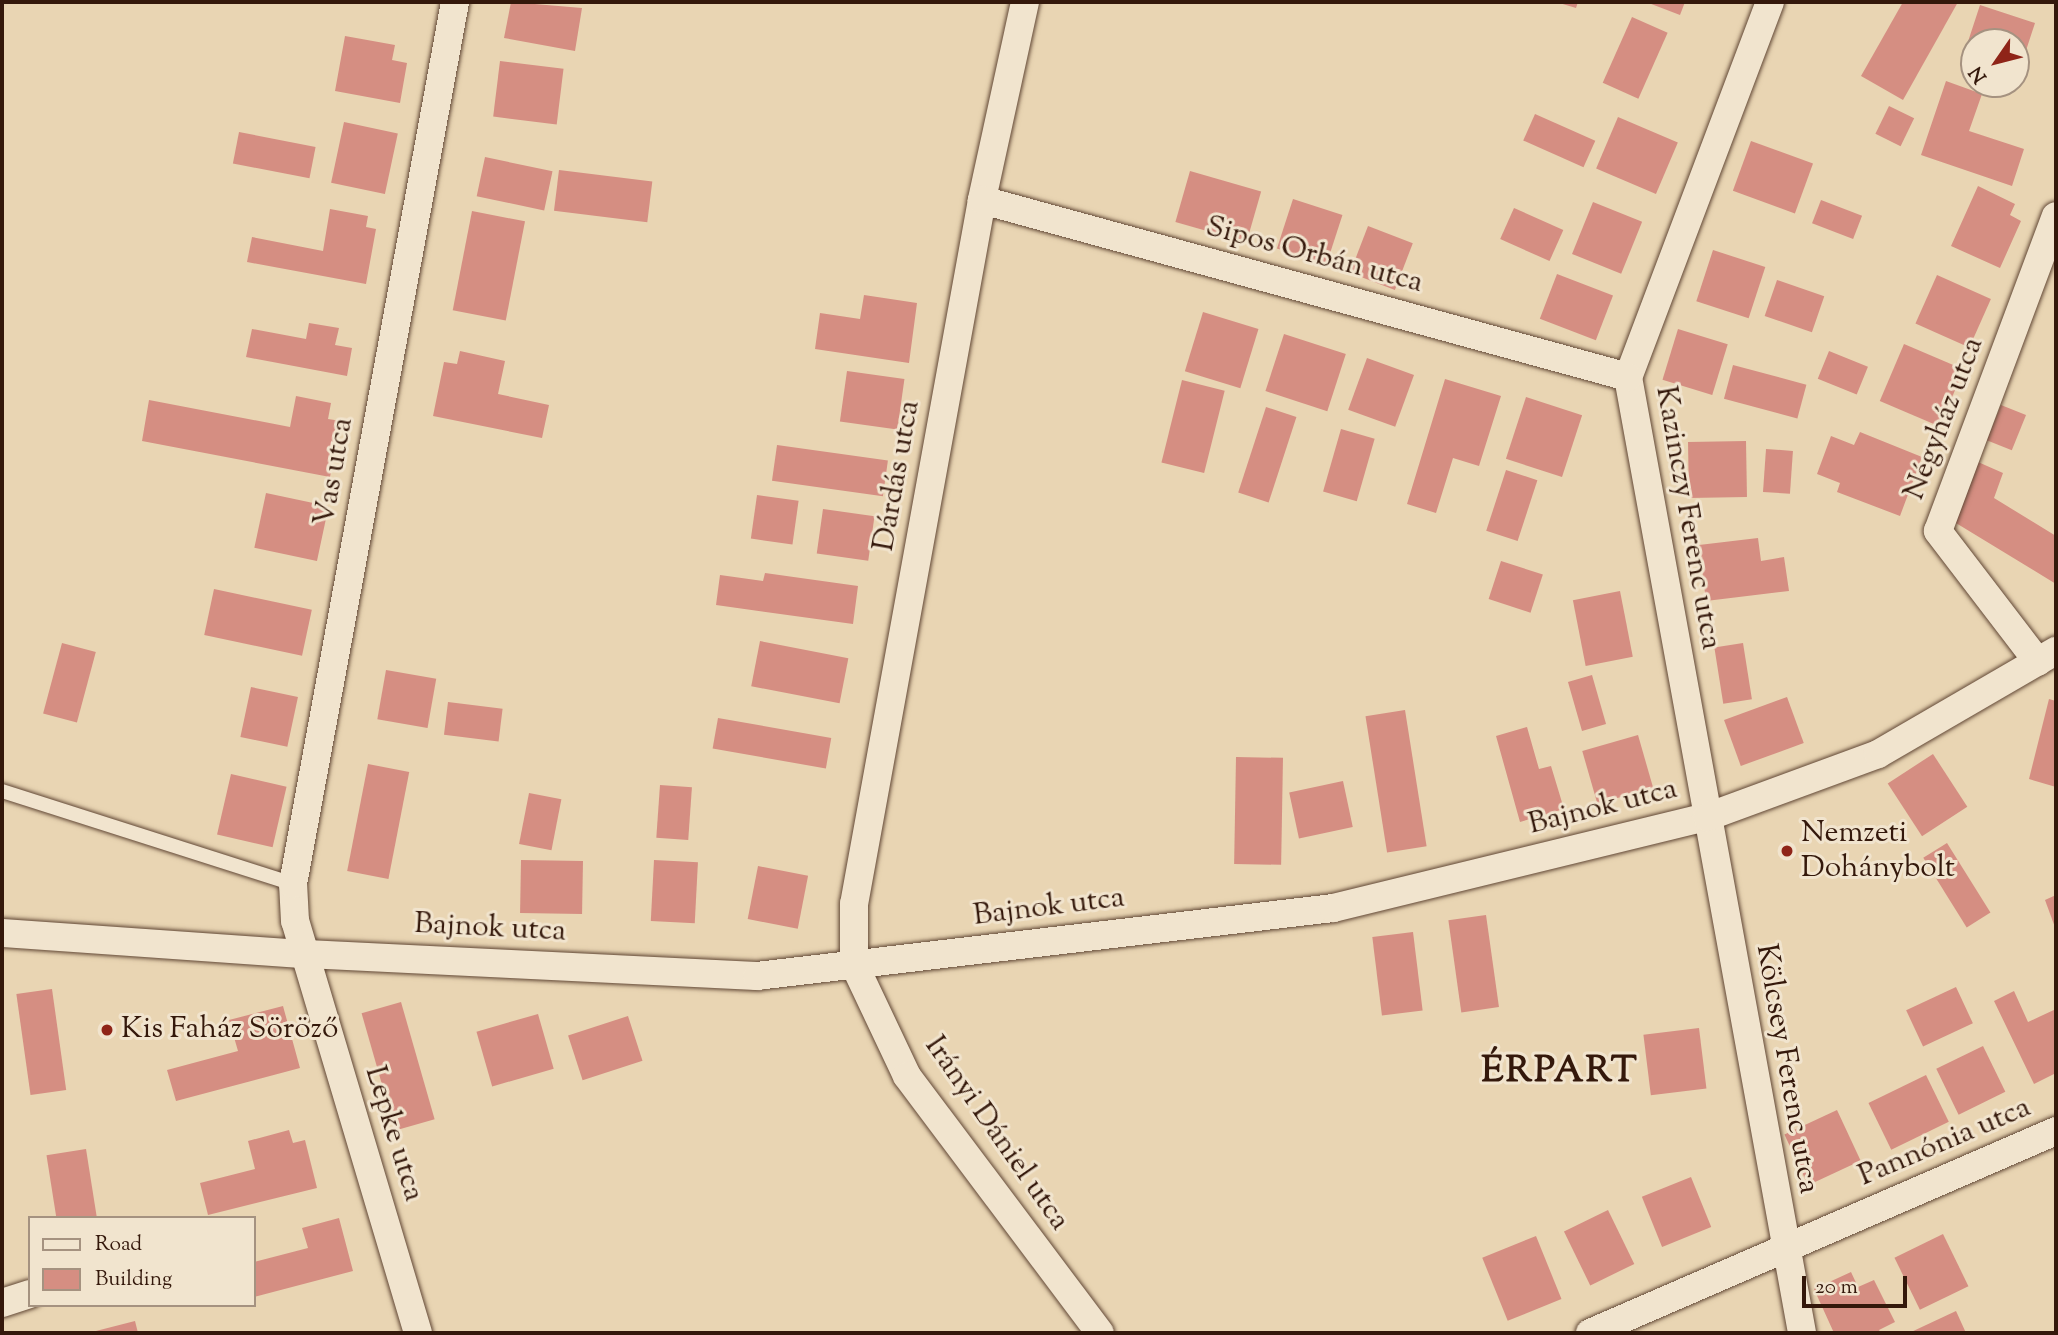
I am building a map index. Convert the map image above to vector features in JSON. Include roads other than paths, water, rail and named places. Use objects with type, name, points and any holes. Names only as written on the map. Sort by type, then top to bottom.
[{"type":"street","name":"Vas utca","points":[[305,954],[295,921],[293,884],[455,2]]},
{"type":"street","name":"Dárdás utca","points":[[853,964],[854,904],[982,200],[1025,2]]},
{"type":"street","name":"Kazinczy Ferenc utca","points":[[1707,817],[1628,377],[1770,2]]},
{"type":"street","name":"Sipos Orbán utca","points":[[982,200],[1628,377]]},
{"type":"street","name":"Négyház utca","points":[[2047,656],[1938,531],[2056,216]]},
{"type":"street","name":"Bajnok utca","points":[[2,933],[305,954],[757,975],[1333,908],[1707,817],[1878,754],[2047,656]]},
{"type":"street","name":"Kölcsey Ferenc utca","points":[[1707,817],[1802,1333]]},
{"type":"street","name":"Lepke utca","points":[[305,954],[418,1333]]},
{"type":"street","name":"Irányi Dániel utca","points":[[853,964],[907,1076],[1100,1333]]},
{"type":"street","name":"Pannónia utca","points":[[1590,1333],[2056,1131]]},
{"type":"street","points":[[2,1303],[28,1295]]},
{"type":"lane","points":[[2,791],[293,884]]},
{"type":"place","name":"Nemzeti Dohánybolt","points":[[1787,851]]},
{"type":"place","name":"Kis Faház Söröző","points":[[107,1030]]},
{"type":"district","name":"ÉRPART","points":[[1560,1072]]}]
